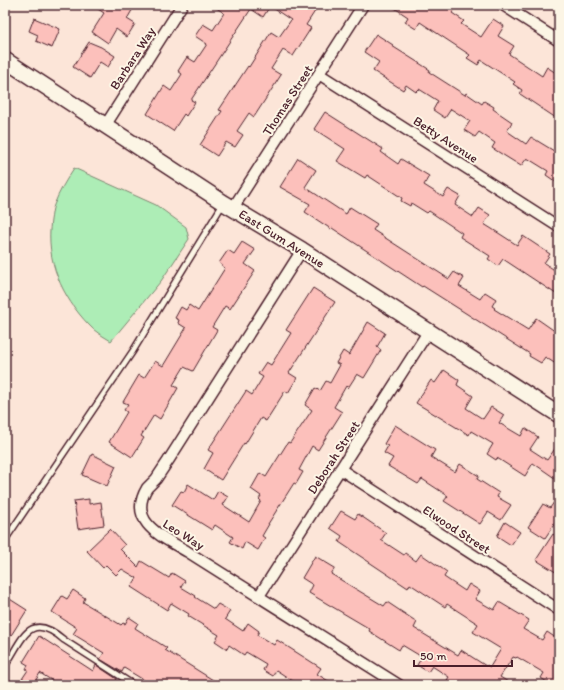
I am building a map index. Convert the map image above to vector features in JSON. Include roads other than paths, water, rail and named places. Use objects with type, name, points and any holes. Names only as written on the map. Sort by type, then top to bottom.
[{"type":"street","name":"Barbara Way","points":[[105,126],[182,5]]},
{"type":"street","name":"Thomas Street","points":[[228,205],[320,74],[363,5]]},
{"type":"street","points":[[503,5],[559,41]]},
{"type":"street","name":"East Gum Avenue","points":[[5,60],[228,205],[302,250],[559,415]]},
{"type":"street","name":"Betty Avenue","points":[[320,74],[559,226]]},
{"type":"street","name":"Leo Way","points":[[302,250],[168,461],[147,488],[142,502],[142,512],[146,522],[154,531],[399,685]]},
{"type":"street","name":"Deborah Street","points":[[259,596],[428,332]]},
{"type":"street","name":"Elwood Street","points":[[340,470],[559,610]]},
{"type":"lane","points":[[5,540],[133,351],[228,205]]},
{"type":"lane","points":[[5,666],[25,633],[37,627],[43,627],[48,628],[134,685]]}]
